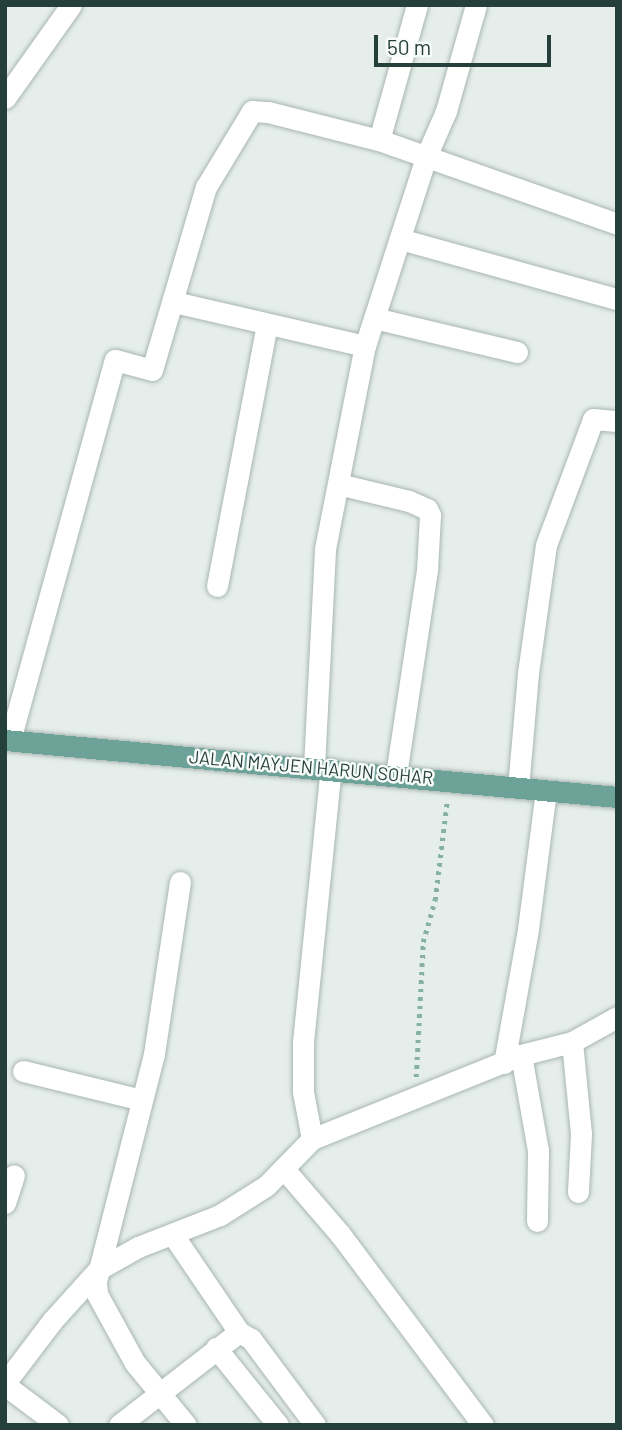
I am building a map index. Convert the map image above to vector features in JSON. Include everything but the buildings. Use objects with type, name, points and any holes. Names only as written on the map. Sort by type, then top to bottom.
[{"type":"main road","name":"JALAN MAYJEN HARUN SOHAR","points":[[8,740],[322,767],[617,797]]},
{"type":"street","points":[[5,98],[71,5]]},
{"type":"street","points":[[379,141],[416,5]]},
{"type":"street","points":[[312,1139],[303,1092],[303,1042],[322,767],[325,549],[365,346],[426,157],[446,111],[476,5]]},
{"type":"street","points":[[8,740],[115,360],[152,370],[206,187],[252,111],[268,112],[379,141],[617,223]]},
{"type":"street","points":[[400,239],[617,299]]},
{"type":"street","points":[[174,302],[365,346]]},
{"type":"street","points":[[374,318],[517,352]]},
{"type":"street","points":[[217,586],[267,325]]},
{"type":"street","points":[[518,788],[528,673],[546,545],[593,419],[617,421]]},
{"type":"street","points":[[338,484],[409,501],[426,509],[430,515],[427,570],[396,775]]},
{"type":"street","points":[[537,1221],[538,1150],[513,1059],[547,791]]},
{"type":"street","points":[[180,882],[156,1042],[99,1269],[97,1294],[135,1363],[186,1425]]},
{"type":"street","points":[[58,1425],[5,1384],[52,1321],[99,1269],[138,1247],[219,1215],[266,1186],[312,1139],[416,1095],[513,1059],[572,1042],[617,1017]]},
{"type":"street","points":[[572,1042],[581,1134],[578,1192]]},
{"type":"street","points":[[23,1071],[142,1100]]},
{"type":"street","points":[[284,1169],[341,1234],[483,1425]]},
{"type":"street","points":[[5,1203],[14,1175]]},
{"type":"street","points":[[173,1235],[239,1332],[251,1339],[315,1425]]},
{"type":"street","points":[[120,1424],[239,1332]]},
{"type":"street","points":[[216,1348],[278,1425]]},
{"type":"path","points":[[416,1095],[423,942],[435,900],[450,780]]}]
